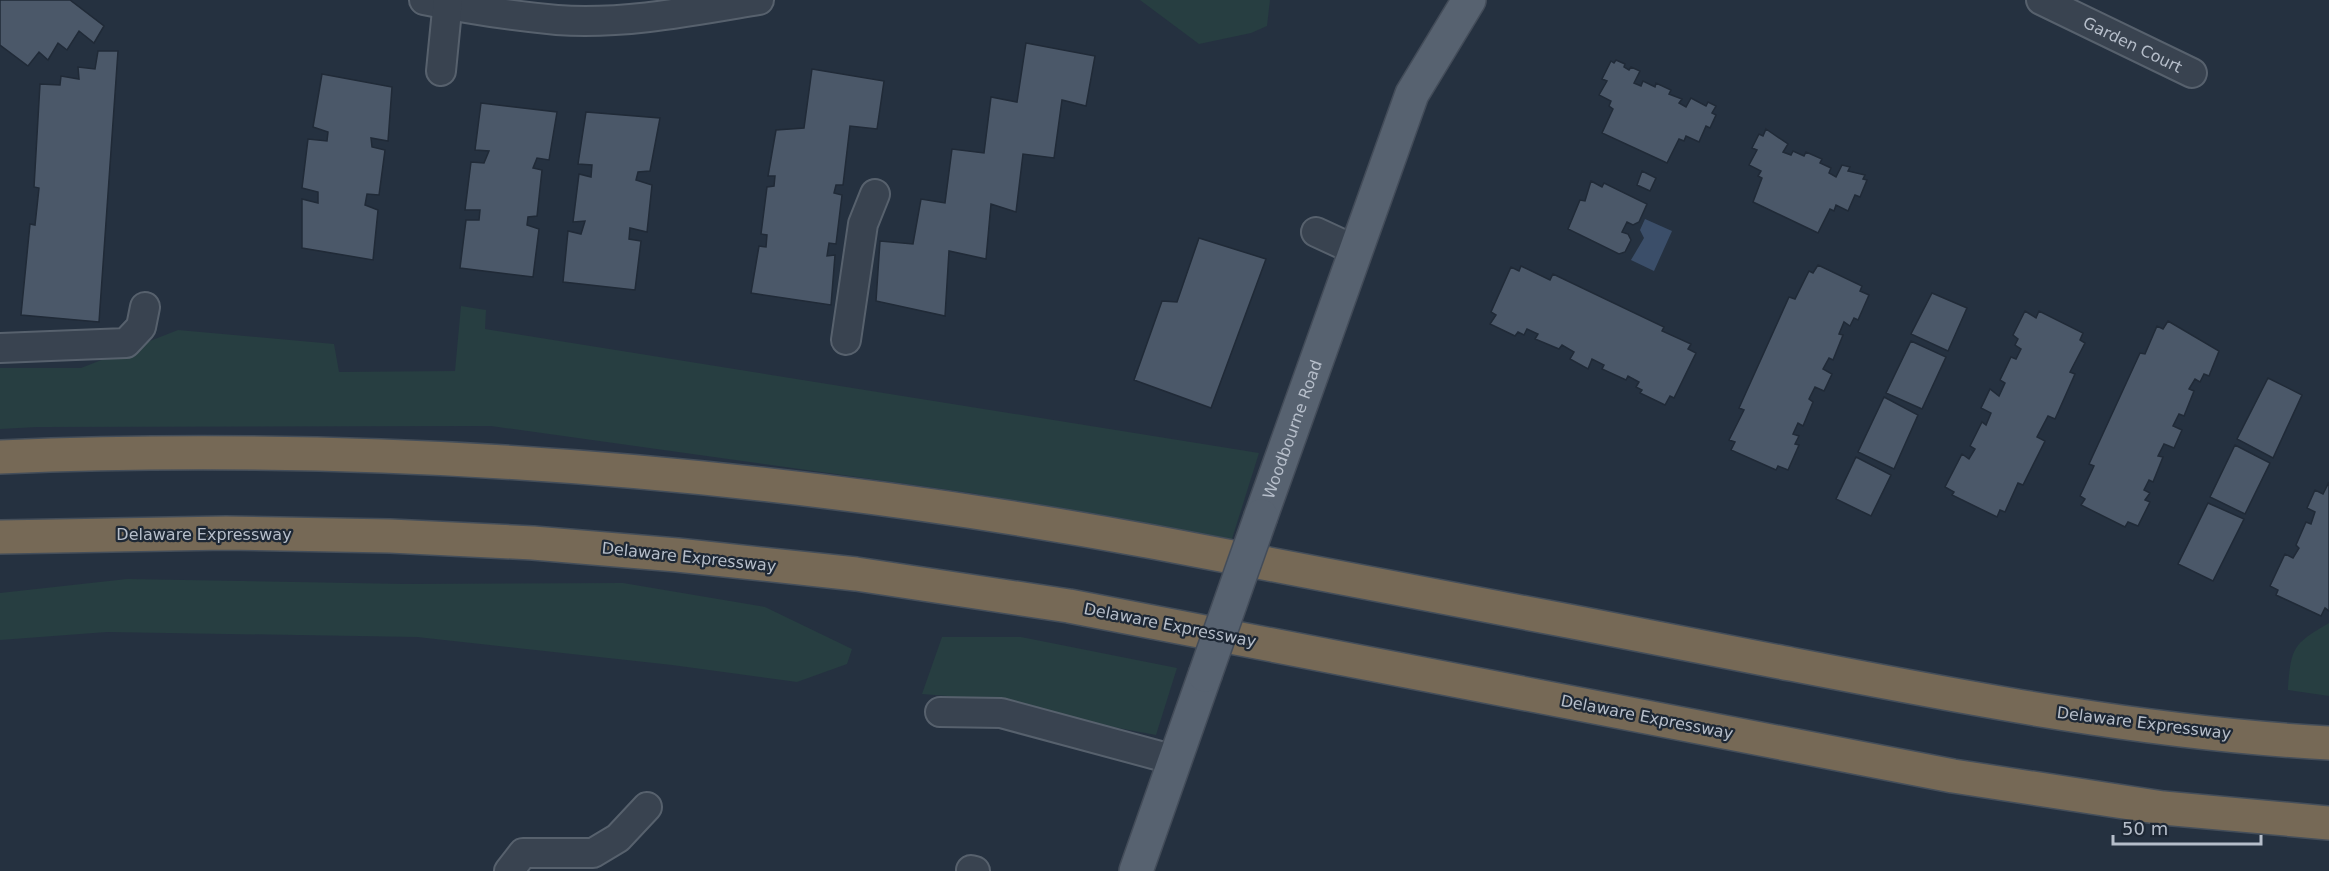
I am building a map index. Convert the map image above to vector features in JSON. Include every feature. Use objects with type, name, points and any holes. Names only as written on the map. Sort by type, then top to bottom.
[{"type":"highway","name":"Delaware Expressway","points":[[0,457],[204,453],[355,456],[676,476],[819,491],[1148,541],[1964,697],[2110,720],[2222,734],[2329,742]]},
{"type":"highway","name":"Delaware Expressway","points":[[0,537],[226,533],[390,536],[533,543],[689,556],[941,585],[1069,606],[1965,778],[2163,808],[2329,824]]},
{"type":"highway","points":[[0,559],[226,533]]},
{"type":"main road","name":"Woodbourne Road","points":[[1136,871],[1412,94],[1470,0]]},
{"type":"street","points":[[441,71],[440,2],[558,20],[590,20],[662,15],[759,0]]},
{"type":"street","name":"Garden Court","points":[[2041,0],[2192,73]]},
{"type":"street","points":[[846,340],[863,224],[875,194]]},
{"type":"street","points":[[1316,232],[1355,250]]},
{"type":"street","points":[[0,348],[126,343],[141,327],[145,307]]},
{"type":"street","points":[[940,712],[1001,713],[1175,760]]},
{"type":"street","points":[[509,871],[524,853],[593,853],[618,838],[647,807]]},
{"type":"green space","points":[[1140,0],[1270,0],[1267,26],[1251,33],[1199,44]]},
{"type":"green space","points":[[461,306],[486,310],[485,329],[1259,453],[1231,542],[971,493],[491,426],[0,429],[0,368],[81,368],[178,330],[334,344],[339,372],[455,371]]},
{"type":"green space","points":[[127,579],[405,584],[623,583],[765,607],[852,649],[847,664],[797,682],[672,665],[417,637],[107,632],[0,640],[0,593]]},
{"type":"green space","points":[[2329,623],[2329,696],[2288,690],[2291,664],[2296,648],[2308,636]]},
{"type":"green space","points":[[942,637],[1021,637],[1177,668],[1156,735],[947,696],[922,694]]},
{"type":"water","points":[[1645,219],[1672,231],[1654,271],[1631,260],[1644,238],[1640,230]]},
{"type":"building","points":[[0,0],[70,0],[104,26],[94,43],[79,31],[67,50],[58,43],[48,60],[39,52],[28,66],[0,45]]},
{"type":"building","points":[[1026,43],[1095,56],[1086,106],[1062,100],[1054,158],[1023,154],[1016,212],[991,204],[986,259],[949,251],[945,316],[876,301],[880,241],[913,244],[921,199],[945,203],[952,149],[984,153],[991,97],[1017,102]]},
{"type":"building","points":[[98,51],[118,51],[99,322],[21,315],[30,224],[35,225],[39,188],[34,187],[40,84],[60,85],[61,76],[79,79],[78,67],[95,69]]},
{"type":"building","points":[[1616,60],[1625,64],[1624,67],[1629,70],[1631,67],[1640,71],[1634,83],[1641,86],[1643,81],[1655,87],[1656,83],[1671,90],[1669,94],[1682,99],[1679,103],[1686,107],[1691,98],[1706,106],[1708,102],[1716,106],[1712,113],[1716,115],[1710,128],[1706,126],[1699,142],[1686,136],[1684,141],[1679,139],[1667,163],[1602,133],[1613,109],[1609,106],[1611,101],[1599,95],[1607,81],[1602,79],[1611,61],[1614,63]]},
{"type":"building","points":[[812,69],[884,81],[877,129],[850,126],[843,185],[836,185],[834,193],[842,195],[836,244],[829,243],[827,256],[835,255],[831,305],[751,293],[759,246],[766,247],[767,235],[761,234],[767,187],[774,186],[775,176],[768,176],[776,130],[804,128]]},
{"type":"building","points":[[322,74],[392,87],[388,141],[371,138],[372,147],[385,150],[379,195],[367,194],[365,205],[378,210],[373,260],[302,248],[302,199],[318,203],[318,192],[302,188],[308,139],[327,141],[328,132],[313,127]]},
{"type":"building","points":[[481,103],[557,112],[549,160],[537,158],[533,168],[542,170],[537,216],[528,217],[527,225],[539,229],[533,277],[460,268],[466,220],[479,220],[480,210],[465,210],[471,162],[484,163],[489,151],[475,150]]},
{"type":"building","points":[[586,112],[660,118],[650,171],[638,172],[636,180],[652,185],[647,232],[630,228],[629,239],[641,241],[635,290],[563,282],[568,231],[581,234],[585,221],[573,222],[579,174],[591,177],[592,165],[578,164]]},
{"type":"building","points":[[1766,129],[1788,144],[1783,152],[1791,155],[1793,151],[1804,156],[1806,152],[1822,159],[1820,163],[1831,168],[1829,173],[1836,177],[1842,165],[1850,167],[1848,171],[1865,175],[1863,179],[1867,180],[1860,197],[1855,195],[1848,211],[1836,205],[1834,211],[1830,209],[1818,233],[1753,202],[1762,178],[1758,176],[1761,171],[1749,165],[1757,150],[1752,148],[1759,134],[1763,136]]},
{"type":"building","points":[[1642,171],[1656,178],[1650,191],[1637,185]]},
{"type":"building","points":[[1591,181],[1602,187],[1604,183],[1647,204],[1639,222],[1633,225],[1627,222],[1622,232],[1628,234],[1631,240],[1625,252],[1619,254],[1568,229],[1580,200],[1585,201]]},
{"type":"building","points":[[1199,238],[1266,259],[1211,408],[1134,380],[1162,301],[1177,302]]},
{"type":"building","points":[[1818,265],[1862,286],[1860,291],[1869,295],[1858,320],[1854,318],[1850,326],[1844,322],[1839,334],[1843,335],[1833,360],[1829,358],[1823,369],[1832,374],[1824,391],[1815,387],[1809,399],[1813,402],[1803,426],[1798,423],[1793,434],[1799,436],[1795,444],[1799,445],[1788,470],[1778,466],[1776,470],[1731,450],[1735,442],[1729,440],[1744,410],[1739,408],[1789,297],[1795,299],[1809,271],[1813,273]]},
{"type":"building","points":[[1521,266],[1550,280],[1553,274],[1664,327],[1662,331],[1691,344],[1688,349],[1696,353],[1674,398],[1670,396],[1665,405],[1640,393],[1642,390],[1636,387],[1639,382],[1628,376],[1626,380],[1602,369],[1604,365],[1592,359],[1588,369],[1570,359],[1574,352],[1562,345],[1559,349],[1535,339],[1538,334],[1527,329],[1524,335],[1518,332],[1515,336],[1490,324],[1496,315],[1491,312],[1511,267],[1519,271]]},
{"type":"building","points":[[1932,293],[1967,308],[1948,351],[1911,334]]},
{"type":"building","points":[[2025,311],[2036,318],[2039,311],[2083,333],[2080,340],[2085,343],[2070,372],[2075,374],[2055,419],[2048,416],[2037,437],[2045,441],[2023,485],[2018,483],[2005,512],[2000,510],[1997,517],[1952,495],[1954,492],[1945,487],[1962,454],[1969,459],[1975,449],[1970,446],[1982,422],[1986,425],[1991,413],[1981,408],[1990,389],[1999,396],[2005,383],[2000,380],[2011,357],[2016,359],[2021,349],[2015,345],[2018,339],[2013,335]]},
{"type":"building","points":[[2168,321],[2219,351],[2209,376],[2204,374],[2200,382],[2195,379],[2189,389],[2194,391],[2184,416],[2179,414],[2173,426],[2182,430],[2174,448],[2164,444],[2158,456],[2163,457],[2153,482],[2149,480],[2144,490],[2150,493],[2145,500],[2150,502],[2138,526],[2128,522],[2125,527],[2081,505],[2085,499],[2080,496],[2094,466],[2089,464],[2140,353],[2145,354],[2157,326],[2163,329]]},
{"type":"building","points":[[1911,341],[1946,357],[1922,409],[1886,393]]},
{"type":"building","points":[[2268,378],[2302,395],[2273,458],[2237,439]]},
{"type":"building","points":[[1884,397],[1918,415],[1894,469],[1858,452]]},
{"type":"building","points":[[2235,445],[2270,463],[2245,514],[2210,497]]},
{"type":"building","points":[[1856,457],[1891,475],[1871,516],[1836,499]]},
{"type":"building","points":[[2329,482],[2329,611],[2325,608],[2321,616],[2276,595],[2278,590],[2270,586],[2285,554],[2293,558],[2299,548],[2296,545],[2306,522],[2311,524],[2315,512],[2307,508],[2315,490],[2323,494]]},
{"type":"building","points":[[2208,503],[2244,519],[2213,581],[2178,564]]}]
